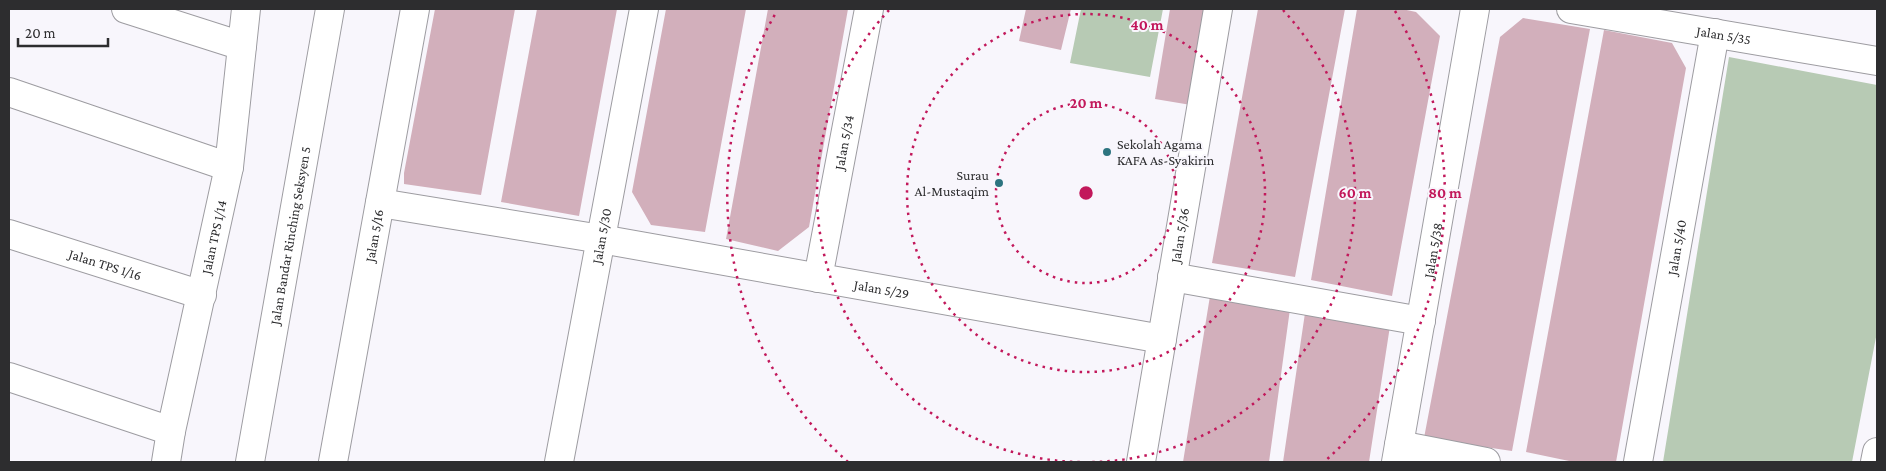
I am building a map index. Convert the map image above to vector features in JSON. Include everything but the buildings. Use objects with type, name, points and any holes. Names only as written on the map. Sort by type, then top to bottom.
[{"type":"street","points":[[126,9],[242,46]]},
{"type":"street","name":"Jalan TPS 1/14","points":[[166,462],[171,431],[229,167],[246,9]]},
{"type":"street","name":"Jalan Bandar Rinching Seksyen 5","points":[[250,462],[330,9]]},
{"type":"street","name":"Jalan 5/16","points":[[333,462],[414,9]]},
{"type":"street","name":"Jalan 5/30","points":[[559,462],[644,9]]},
{"type":"street","name":"Jalan 5/34","points":[[818,278],[870,9]]},
{"type":"street","name":"Jalan 5/36","points":[[1141,462],[1218,9]]},
{"type":"street","name":"Jalan 5/38","points":[[1398,454],[1475,9]]},
{"type":"street","name":"Jalan 5/35","points":[[1571,9],[1877,61]]},
{"type":"street","name":"Jalan 5/40","points":[[1638,462],[1715,33]]},
{"type":"street","points":[[9,92],[229,167]]},
{"type":"street","name":"Jalan 5/29","points":[[380,203],[601,239],[1162,339]]},
{"type":"street","name":"Jalan TPS 1/16","points":[[9,234],[202,295]]},
{"type":"street","points":[[1172,277],[1421,320]]},
{"type":"street","points":[[9,377],[171,431]]},
{"type":"street","points":[[1875,462],[1877,452]]},
{"type":"street","points":[[1398,454],[1486,462]]},
{"type":"green space","points":[[1081,9],[1163,9],[1150,77],[1070,63]]},
{"type":"green space","points":[[1729,57],[1877,85],[1877,332],[1852,462],[1663,462]]},
{"type":"place","name":"Sekolah Agama KAFA As-Syakirin","points":[[1107,152]]},
{"type":"place","name":"Surau Al-Mustaqim","points":[[999,183]]}]
